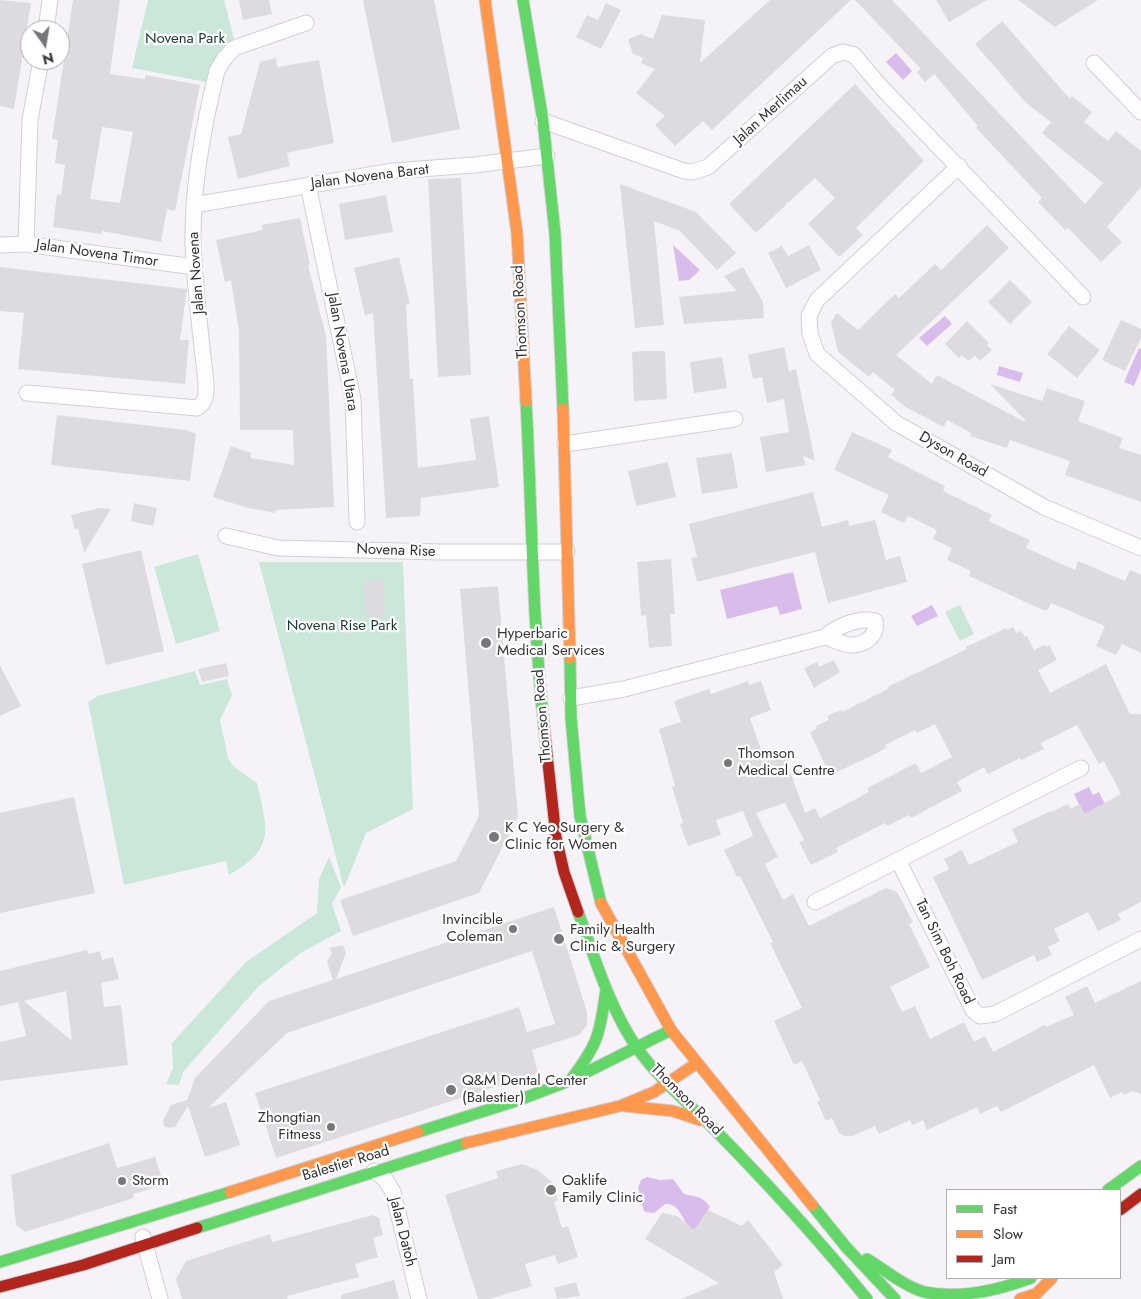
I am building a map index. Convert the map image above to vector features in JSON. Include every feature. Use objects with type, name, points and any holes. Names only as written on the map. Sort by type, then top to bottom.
[{"type":"main road","name":"Thomson Road","points":[[485,0],[509,161],[517,233],[541,514],[531,553],[539,683],[556,837],[567,880],[605,986],[636,1047],[666,1084],[714,1129],[813,1233],[868,1299]]},
{"type":"main road","name":"Thomson Road","points":[[523,0],[543,121],[555,233],[565,444],[572,698],[580,816],[602,906],[671,1030],[846,1247],[895,1299]]},
{"type":"main road","points":[[541,514],[567,512]]},
{"type":"main road","points":[[616,954],[620,936]]},
{"type":"main road","points":[[570,1081],[588,1056],[600,1033],[605,986],[610,968]]},
{"type":"main road","name":"Balestier Road","points":[[0,1262],[138,1222],[519,1100],[570,1081],[671,1030]]},
{"type":"main road","name":"Balestier Road","points":[[0,1288],[83,1266],[374,1171],[504,1133],[558,1122],[620,1106],[654,1092],[697,1063]]},
{"type":"main road","points":[[620,1106],[676,1112],[693,1116],[714,1129]]},
{"type":"main road","points":[[1109,1189],[1141,1166]]},
{"type":"main road","points":[[1117,1189],[1122,1179]]},
{"type":"main road","points":[[1121,1209],[1141,1194]]},
{"type":"main road","points":[[846,1247],[925,1292],[969,1298],[1028,1279]]},
{"type":"main road","points":[[1020,1299],[1036,1294],[1051,1279]]},
{"type":"street","points":[[47,20],[50,0]]},
{"type":"street","name":"Jalan Novena","points":[[27,393],[198,408],[201,406],[206,396],[206,383],[194,267],[194,204],[197,171],[210,97],[217,71],[224,59],[234,48],[306,23]]},
{"type":"street","name":"Jalan Merlimau","points":[[543,121],[684,171],[700,170],[708,167],[832,56],[849,53],[854,55],[882,88],[1084,297]]},
{"type":"street","points":[[1094,64],[1141,112]]},
{"type":"street","points":[[26,244],[30,120],[39,70]]},
{"type":"street","name":"Jalan Novena Barat","points":[[194,204],[393,171],[547,156]]},
{"type":"street","name":"Dyson Road","points":[[959,166],[817,300],[810,316],[810,334],[818,354],[896,423],[1044,507],[1141,548]]},
{"type":"street","name":"Jalan Novena Utara","points":[[308,185],[353,398],[357,522]]},
{"type":"street","name":"Jalan Novena Timor","points":[[0,245],[26,244],[194,267]]},
{"type":"street","points":[[565,444],[735,419]]},
{"type":"street","name":"Novena Rise","points":[[226,536],[278,548],[567,552]]},
{"type":"street","name":"Thomson Road","points":[[572,698],[646,683],[825,637]]},
{"type":"street","points":[[815,902],[1081,768]]},
{"type":"street","name":"Tan Sim Boh Road","points":[[898,860],[973,1010],[980,1016],[995,1014],[1141,939]]},
{"type":"street","name":"Jalan Datoh","points":[[374,1171],[385,1179],[392,1192],[419,1299]]},
{"type":"street","points":[[138,1222],[159,1294]]},
{"type":"green space","name":"Novena Park","points":[[148,0],[224,0],[234,39],[206,82],[132,68]]},
{"type":"green space","points":[[198,554],[220,631],[176,644],[154,567]]},
{"type":"green space","name":"Novena Rise Park","points":[[259,562],[403,562],[413,809],[366,833],[344,888]]},
{"type":"green space","points":[[960,605],[974,634],[960,641],[945,612]]},
{"type":"green space","points":[[195,671],[200,685],[227,679],[232,695],[220,720],[228,758],[234,767],[257,783],[265,825],[265,836],[262,846],[255,856],[229,875],[226,861],[124,885],[88,702],[98,696]]},
{"type":"green space","points":[[329,857],[341,887],[332,904],[341,931],[299,954],[258,987],[183,1072],[179,1085],[166,1084],[173,1068],[172,1043],[246,962],[317,913],[319,879]]},
{"type":"shaded area","points":[[896,53],[912,71],[903,80],[886,62]]},
{"type":"shaded area","points":[[673,245],[700,270],[689,280],[679,281]]},
{"type":"shaded area","points":[[945,316],[952,324],[927,346],[919,338]]},
{"type":"shaded area","points":[[1139,348],[1141,349],[1141,369],[1134,386],[1124,382]]},
{"type":"shaded area","points":[[999,366],[1023,373],[1020,382],[997,375]]},
{"type":"shaded area","points":[[793,572],[802,609],[780,615],[777,606],[727,619],[720,590]]},
{"type":"shaded area","points":[[932,605],[938,616],[917,626],[911,616]]},
{"type":"shaded area","points":[[1089,787],[1093,795],[1099,792],[1109,812],[1084,814],[1074,794]]},
{"type":"shaded area","points":[[647,1177],[660,1180],[673,1179],[684,1194],[699,1198],[707,1203],[710,1207],[694,1231],[672,1205],[665,1204],[654,1213],[645,1212],[638,1188],[641,1180]]},
{"type":"building","points":[[0,0],[31,3],[28,20],[20,20],[20,70],[14,109],[0,106]]},
{"type":"building","points":[[73,0],[120,0],[110,74],[145,79],[145,75],[200,85],[175,211],[167,209],[161,242],[102,231],[102,234],[53,227],[57,194],[61,195],[65,165],[55,163],[58,140],[52,139],[62,70],[70,70],[70,20]],"holes":[[[102,127],[133,132],[120,203],[90,199]]]},
{"type":"building","points":[[239,0],[269,0],[272,14],[243,20]]},
{"type":"building","points":[[363,0],[434,0],[460,129],[392,143]]},
{"type":"building","points":[[770,0],[851,0],[712,130],[703,121],[675,146],[655,125],[665,116],[636,93],[655,69],[641,63],[643,58],[633,54],[628,39],[641,34],[653,39],[662,15],[705,20],[700,63]]},
{"type":"building","points":[[855,0],[892,0],[1085,204],[1103,183],[1042,133],[1051,122],[1026,103],[975,44],[1002,21],[1070,99],[1072,96],[1092,112],[1084,122],[1108,141],[1116,131],[1141,151],[1141,187],[1107,227],[1122,242],[1101,262],[1068,228],[1065,230],[1038,202],[1042,198],[976,128],[978,126],[934,74],[925,82],[917,72],[921,69]]},
{"type":"building","points":[[936,0],[987,0],[949,22]]},
{"type":"building","points":[[1018,0],[1098,0],[1055,27]]},
{"type":"building","points":[[606,3],[621,10],[601,49],[576,37],[587,15],[598,20]]},
{"type":"building","points":[[276,58],[277,67],[319,60],[334,143],[287,153],[290,166],[238,179],[228,137],[241,134],[260,62]]},
{"type":"building","points":[[855,84],[924,161],[856,228],[863,235],[839,257],[808,224],[835,198],[815,178],[788,203],[786,202],[787,204],[756,233],[729,204]]},
{"type":"building","points":[[461,178],[471,375],[438,377],[428,179]]},
{"type":"building","points":[[620,184],[696,212],[736,253],[717,270],[680,231],[654,221],[664,325],[635,328]]},
{"type":"building","points":[[386,195],[393,232],[345,240],[339,204]]},
{"type":"building","points":[[300,218],[310,265],[308,265],[326,336],[334,507],[276,510],[275,513],[248,508],[213,497],[231,446],[251,453],[251,458],[294,465],[293,430],[240,430],[239,332],[231,280],[225,282],[216,240],[263,230],[262,225]]},
{"type":"building","points":[[987,225],[1009,248],[896,355],[932,384],[937,375],[1023,421],[1026,421],[990,384],[1042,401],[1047,388],[1085,401],[1078,421],[1123,438],[1119,448],[1141,455],[1141,502],[1065,475],[1070,461],[1010,440],[1007,448],[970,436],[971,433],[947,420],[944,427],[907,408],[891,395],[895,390],[873,372],[869,377],[838,352],[831,322],[837,313],[858,330],[895,294],[899,298],[935,264],[941,270]]},
{"type":"building","points":[[809,245],[821,270],[786,288],[768,253],[782,246],[788,256]]},
{"type":"building","points":[[399,257],[410,304],[406,305],[410,379],[413,379],[418,468],[476,460],[470,419],[489,416],[499,487],[421,498],[420,516],[386,518],[373,313],[365,315],[354,268]]},
{"type":"building","points":[[0,267],[187,289],[180,340],[189,340],[185,384],[18,369],[24,313],[0,311]]},
{"type":"building","points":[[743,267],[763,302],[764,318],[684,324],[679,297],[737,291],[724,276]]},
{"type":"building","points":[[1010,280],[1032,302],[1010,324],[988,302]]},
{"type":"building","points":[[1121,320],[1141,329],[1141,338],[1125,371],[1102,360]]},
{"type":"building","points":[[967,321],[989,343],[987,345],[992,350],[980,361],[975,356],[968,361],[962,355],[959,358],[945,344]]},
{"type":"building","points":[[1069,326],[1100,350],[1077,378],[1047,354]]},
{"type":"building","points":[[784,347],[789,371],[796,369],[815,461],[803,456],[806,465],[766,472],[760,437],[789,432],[784,399],[767,403],[762,377],[753,379],[748,355]]},
{"type":"building","points":[[665,351],[667,399],[634,401],[632,352]]},
{"type":"building","points":[[722,357],[727,388],[694,393],[690,362]]},
{"type":"building","points":[[57,415],[186,430],[196,434],[190,481],[51,465]]},
{"type":"building","points":[[852,432],[892,450],[888,457],[945,486],[943,491],[992,515],[988,521],[1030,540],[1026,548],[1075,570],[1078,561],[1125,581],[1130,570],[1141,575],[1141,653],[1122,644],[1116,655],[1096,646],[1105,626],[1051,603],[1048,610],[1043,610],[969,576],[971,571],[947,560],[952,548],[933,539],[937,530],[908,516],[904,523],[881,512],[889,495],[834,470]]},
{"type":"building","points":[[732,453],[738,488],[702,494],[696,458]]},
{"type":"building","points":[[668,462],[676,497],[636,506],[628,471]]},
{"type":"building","points":[[813,492],[822,527],[848,520],[849,526],[875,520],[886,560],[900,556],[907,582],[828,603],[815,552],[697,582],[691,558],[697,557],[689,524]]},
{"type":"building","points":[[134,503],[157,508],[153,526],[131,521]]},
{"type":"building","points":[[99,508],[111,509],[84,553],[78,528],[75,529],[71,515]]},
{"type":"building","points":[[141,550],[164,651],[106,665],[82,564]]},
{"type":"building","points":[[671,559],[675,614],[670,614],[672,646],[649,648],[646,615],[641,616],[637,562]]},
{"type":"building","points":[[383,580],[385,616],[365,617],[364,581]]},
{"type":"building","points":[[498,586],[518,817],[479,893],[353,936],[340,900],[456,861],[479,816],[460,589]]},
{"type":"building","points":[[1013,627],[1016,633],[1021,631],[1025,637],[1027,636],[1034,650],[1049,645],[1057,660],[1038,670],[1050,693],[1106,664],[1130,714],[1141,714],[1141,902],[1118,914],[1121,920],[1098,931],[1088,912],[1054,929],[1060,941],[1048,947],[1052,955],[1037,962],[1034,955],[982,980],[933,877],[949,869],[944,859],[962,850],[969,865],[1018,842],[1012,829],[1068,804],[1071,809],[1080,804],[1084,814],[1121,794],[1104,761],[1099,764],[1077,725],[1041,743],[1044,749],[1021,760],[1020,758],[988,774],[984,767],[957,782],[962,791],[911,818],[909,815],[887,826],[885,823],[836,848],[838,852],[811,865],[799,842],[804,840],[785,803],[756,813],[778,857],[765,864],[783,900],[793,894],[809,926],[886,888],[897,892],[913,922],[909,924],[930,967],[890,987],[902,1012],[915,1006],[930,1039],[964,1022],[974,1042],[985,1036],[993,1052],[1045,1025],[1046,1027],[1074,1015],[1065,997],[1087,986],[1095,1003],[1141,981],[1141,1094],[1132,1091],[1124,1095],[1122,1092],[1110,1098],[1094,1065],[1001,1112],[997,1106],[980,1114],[977,1107],[927,1130],[923,1120],[912,1125],[910,1120],[879,1134],[875,1126],[852,1136],[845,1136],[839,1133],[832,1118],[826,1121],[817,1102],[820,1100],[802,1061],[794,1065],[774,1021],[802,1008],[770,943],[773,942],[740,876],[737,877],[724,850],[753,836],[743,811],[716,820],[721,835],[688,846],[680,824],[683,823],[672,787],[675,786],[659,729],[681,722],[674,701],[709,689],[711,694],[748,681],[749,685],[761,681],[771,710],[750,718],[765,761],[784,754],[805,813],[815,808],[820,818],[869,792],[867,788],[916,763],[921,773],[952,757],[935,724],[917,733],[915,730],[885,745],[886,748],[875,754],[829,774],[810,732],[817,729],[816,726],[829,720],[827,716],[841,710],[842,712],[888,689],[887,687],[967,649],[966,647],[1006,628],[1007,630]]},
{"type":"building","points":[[834,660],[840,672],[814,688],[804,668],[817,662],[819,667]]},
{"type":"building","points":[[226,663],[229,676],[202,682],[198,669]]},
{"type":"building","points":[[0,665],[21,706],[0,716]]},
{"type":"building","points":[[74,797],[95,893],[0,913],[0,813]]},
{"type":"building","points":[[554,907],[587,1012],[587,1025],[579,1035],[532,1050],[538,1073],[276,1158],[255,1093],[519,1007],[527,1032],[555,1024],[532,951],[287,1033],[208,1108],[226,1102],[240,1145],[205,1157],[188,1106],[175,1127],[169,1128],[164,1126],[163,1121],[171,1105],[187,1100],[195,1078],[269,1001],[333,980],[327,962],[332,953],[329,948],[343,945],[346,953],[336,979]]},
{"type":"building","points":[[87,950],[88,954],[100,951],[102,960],[113,957],[119,979],[101,983],[104,1007],[121,1005],[128,1065],[0,1081],[0,1042],[26,1036],[18,1002],[0,1006],[0,971]],"holes":[[[66,991],[72,1041],[24,1001]]]},
{"type":"building","points":[[109,1143],[117,1168],[155,1157],[164,1185],[133,1194],[134,1198],[25,1232],[16,1225],[11,1175]]},
{"type":"building","points":[[522,1164],[538,1170],[552,1182],[558,1200],[554,1202],[562,1228],[568,1226],[578,1257],[558,1264],[555,1255],[525,1264],[532,1286],[490,1299],[478,1299],[445,1195],[498,1178],[496,1171]]},
{"type":"building","points":[[708,1210],[742,1226],[748,1220],[783,1265],[774,1272],[783,1299],[681,1299],[719,1283],[645,1239],[662,1213],[677,1216],[694,1230]]},
{"type":"building","points":[[373,1215],[379,1218],[383,1235],[373,1238],[378,1257],[355,1264],[359,1277],[287,1296],[288,1299],[182,1299],[176,1279],[186,1261],[270,1234],[272,1242]]},
{"type":"building","points":[[394,1280],[399,1299],[341,1299],[341,1295]]},
{"type":"building","points":[[576,1282],[580,1296],[557,1299],[554,1288]]},
{"type":"traffic: fast","points":[[523,0],[543,121],[555,233],[563,409]]},
{"type":"traffic: fast","points":[[526,401],[535,604],[544,726]]},
{"type":"traffic: fast","points":[[570,658],[571,718],[580,816],[601,903]]},
{"type":"traffic: fast","points":[[578,912],[618,1016],[637,1048],[664,1080],[774,1192],[867,1299]]},
{"type":"traffic: fast","points":[[572,1078],[588,1055],[597,1037],[606,990]]},
{"type":"traffic: fast","points":[[418,1132],[519,1100],[569,1081],[671,1030]]},
{"type":"traffic: fast","points":[[197,1228],[466,1143]]},
{"type":"traffic: fast","points":[[1109,1189],[1141,1166]]},
{"type":"traffic: fast","points":[[0,1262],[230,1192]]},
{"type":"traffic: fast","points":[[812,1205],[846,1247],[895,1299]]},
{"type":"traffic: fast","points":[[867,1259],[909,1286],[924,1292],[937,1294],[965,1294],[992,1290],[1028,1279]]},
{"type":"traffic: slow","points":[[485,0],[517,233],[526,401]]},
{"type":"traffic: slow","points":[[563,409],[570,658]]},
{"type":"traffic: slow","points":[[601,903],[671,1030],[812,1205]]},
{"type":"traffic: slow","points":[[466,1143],[620,1106],[654,1092],[697,1063]]},
{"type":"traffic: slow","points":[[625,1106],[673,1111],[700,1120]]},
{"type":"traffic: slow","points":[[230,1192],[418,1132]]},
{"type":"traffic: slow","points":[[1020,1299],[1036,1294],[1051,1279]]},
{"type":"traffic: jam","points":[[544,726],[556,837],[564,872],[578,912]]},
{"type":"traffic: jam","points":[[1121,1209],[1141,1194]]},
{"type":"traffic: jam","points":[[0,1287],[83,1265],[197,1228]]},
{"type":"place","name":"Hyperbaric Medical Services","points":[[486,643]]},
{"type":"place","name":"Thomson Medical Centre","points":[[728,763]]},
{"type":"place","name":"K C Yeo Surgery & Clinic for Women","points":[[494,837]]},
{"type":"place","name":"Invincible Coleman","points":[[513,929]]},
{"type":"place","name":"Family Health Clinic & Surgery","points":[[559,939]]},
{"type":"place","name":"Q&M Dental Center (Balestier)","points":[[451,1090]]},
{"type":"place","name":"Zhongtian Fitness","points":[[331,1127]]},
{"type":"place","name":"Storm","points":[[122,1181]]},
{"type":"place","name":"Oaklife Family Clinic","points":[[551,1190]]}]
